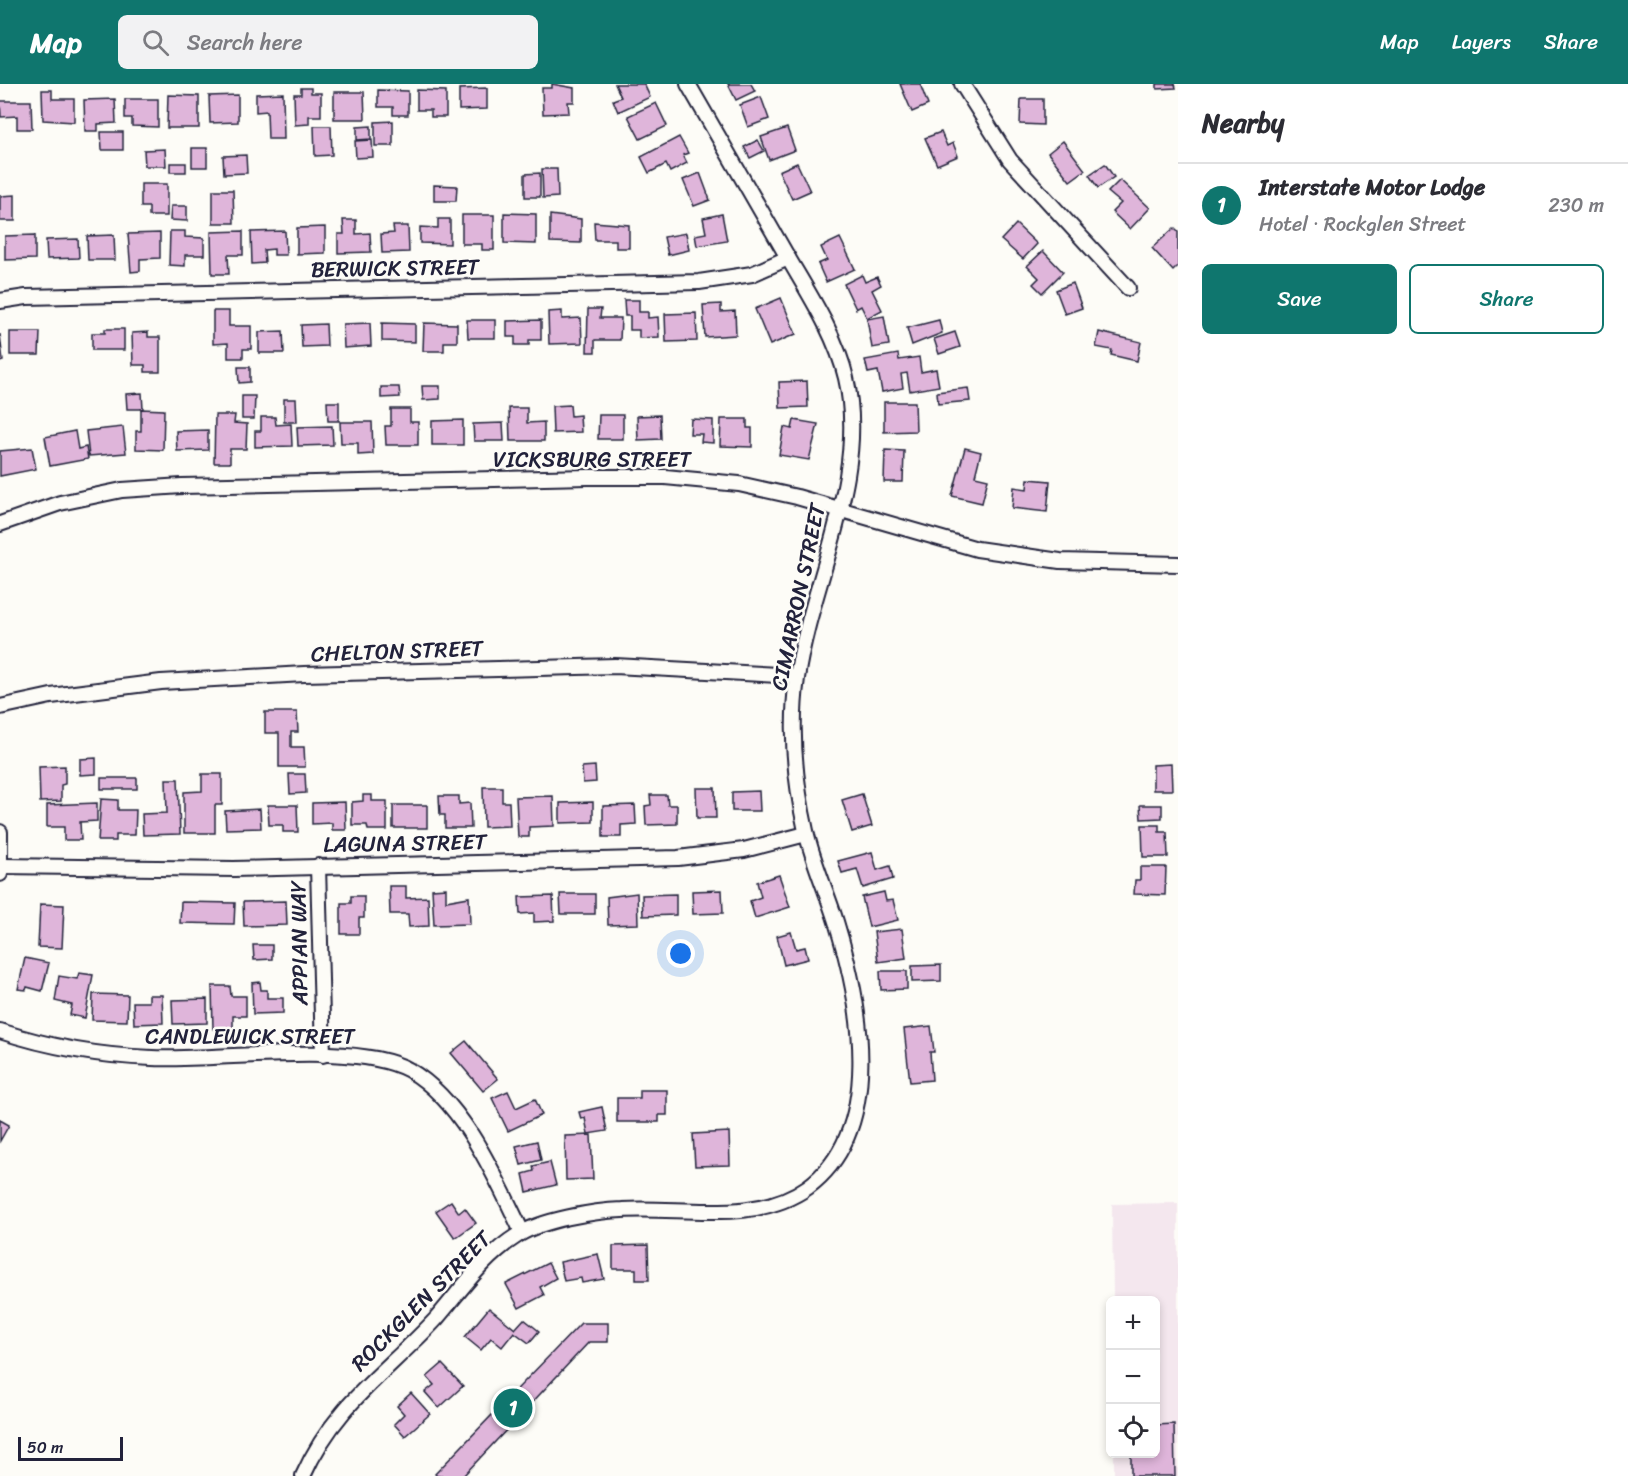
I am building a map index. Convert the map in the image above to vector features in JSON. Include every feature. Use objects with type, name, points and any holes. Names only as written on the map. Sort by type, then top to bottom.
[{"type":"street","name":"CIMARRON STREET","points":[[688,84],[820,313],[845,374],[852,411],[852,442],[798,676],[795,769],[806,834],[838,929],[854,995],[861,1062],[855,1118],[832,1165],[805,1189],[788,1197]]},
{"type":"street","points":[[962,84],[978,114],[1010,160],[1128,288]]},
{"type":"street","name":"BERWICK STREET","points":[[0,301],[26,297],[699,282],[752,274],[788,258]]},
{"type":"street","name":"VICKSBURG STREET","points":[[0,524],[60,502],[122,490],[182,486],[664,477],[739,484],[838,509],[977,549],[1060,561],[1178,564]]},
{"type":"street","name":"CHELTON STREET","points":[[0,707],[51,696],[161,682],[304,675],[615,666],[798,676]]},
{"type":"street","points":[[0,832],[1,870]]},
{"type":"street","name":"LAGUNA STREET","points":[[1,870],[234,869],[678,858],[744,850],[806,834]]},
{"type":"street","name":"APPIAN WAY","points":[[318,866],[323,1055]]},
{"type":"street","name":"CANDLEWICK STREET","points":[[0,1031],[48,1046],[152,1058],[323,1055],[373,1058],[409,1070],[440,1096],[466,1128],[495,1176],[522,1232]]},
{"type":"street","name":"ROCKGLEN STREET","points":[[303,1476],[317,1445],[350,1402],[435,1319],[474,1271],[522,1232],[574,1217],[622,1210],[721,1211],[767,1206],[788,1197]]},
{"type":"shaded area","points":[[1178,1203],[1178,1476],[1114,1476],[1114,1458],[1160,1458],[1160,1296],[1113,1296],[1112,1204]]},
{"type":"building","points":[[552,84],[574,88],[574,102],[568,102],[569,113],[543,114],[542,88],[552,88]]},
{"type":"building","points":[[615,84],[644,84],[650,97],[618,112],[613,100],[621,97]]},
{"type":"building","points":[[728,84],[751,84],[755,91],[736,100]]},
{"type":"building","points":[[900,84],[920,84],[928,105],[912,112]]},
{"type":"building","points":[[1157,84],[1175,84],[1176,88],[1157,89]]},
{"type":"building","points":[[301,88],[311,88],[311,93],[321,93],[321,116],[309,116],[309,124],[295,125],[294,94],[301,94]]},
{"type":"building","points":[[487,88],[487,109],[459,110],[459,89]]},
{"type":"building","points":[[42,90],[52,90],[52,99],[74,99],[74,122],[43,120]]},
{"type":"building","points":[[378,90],[408,91],[408,115],[393,115],[393,107],[378,107]]},
{"type":"building","points":[[417,90],[446,91],[446,117],[431,117],[431,110],[417,110]]},
{"type":"building","points":[[334,92],[364,92],[365,119],[334,119]]},
{"type":"building","points":[[283,93],[284,139],[268,139],[267,111],[256,112],[256,94]]},
{"type":"building","points":[[168,95],[199,96],[199,128],[167,128]]},
{"type":"building","points":[[238,95],[238,122],[210,123],[209,96]]},
{"type":"building","points":[[761,97],[769,119],[748,127],[740,105]]},
{"type":"building","points":[[115,99],[116,123],[98,124],[98,131],[85,131],[84,100]]},
{"type":"building","points":[[125,99],[158,99],[158,127],[132,126],[132,118],[125,118]]},
{"type":"building","points":[[1021,99],[1043,99],[1043,125],[1020,124]]},
{"type":"building","points":[[0,101],[31,101],[32,129],[17,129],[17,116],[1,117]]},
{"type":"building","points":[[656,103],[667,126],[640,139],[628,116]]},
{"type":"building","points":[[393,121],[393,146],[375,146],[375,122]]},
{"type":"building","points":[[314,126],[331,126],[332,155],[315,156]]},
{"type":"building","points":[[371,126],[371,139],[357,140],[357,127]]},
{"type":"building","points":[[787,128],[795,150],[769,160],[761,137]]},
{"type":"building","points":[[101,132],[123,132],[123,150],[102,150]]},
{"type":"building","points":[[941,132],[947,146],[953,143],[958,156],[937,165],[925,138]]},
{"type":"building","points":[[679,137],[688,153],[683,155],[687,163],[670,172],[666,164],[649,173],[641,157]]},
{"type":"building","points":[[372,140],[373,157],[356,158],[355,141]]},
{"type":"building","points":[[758,140],[764,151],[750,158],[744,147]]},
{"type":"building","points":[[1063,141],[1085,170],[1070,181],[1048,153]]},
{"type":"building","points":[[192,148],[207,148],[207,167],[192,167]]},
{"type":"building","points":[[165,149],[166,166],[145,166],[144,150]]},
{"type":"building","points":[[246,155],[247,173],[224,174],[223,156]]},
{"type":"building","points":[[170,163],[186,163],[186,172],[170,172]]},
{"type":"building","points":[[797,163],[810,191],[792,199],[779,171]]},
{"type":"building","points":[[1105,164],[1114,177],[1098,188],[1089,175]]},
{"type":"building","points":[[542,169],[557,169],[558,197],[543,198]]},
{"type":"building","points":[[540,173],[540,197],[525,197],[525,174]]},
{"type":"building","points":[[700,173],[710,200],[694,206],[683,180]]},
{"type":"building","points":[[1120,180],[1150,208],[1130,229],[1112,212],[1121,203],[1108,192]]},
{"type":"building","points":[[141,184],[167,184],[167,216],[149,216],[149,207],[141,207]]},
{"type":"building","points":[[434,185],[457,186],[456,201],[434,201]]},
{"type":"building","points":[[213,190],[233,190],[234,223],[213,223]]},
{"type":"building","points":[[15,195],[15,221],[0,221],[0,196]]},
{"type":"building","points":[[171,206],[187,206],[187,221],[170,220]]},
{"type":"building","points":[[504,213],[536,214],[536,244],[504,243]]},
{"type":"building","points":[[722,214],[727,241],[697,246],[695,235],[706,233],[703,218]]},
{"type":"building","points":[[462,215],[494,215],[494,250],[482,250],[482,244],[462,244]]},
{"type":"building","points":[[550,215],[581,219],[581,243],[550,242]]},
{"type":"building","points":[[438,219],[450,219],[450,244],[420,243],[420,227],[438,228]]},
{"type":"building","points":[[343,220],[356,220],[356,234],[370,233],[371,252],[338,253],[338,234],[344,234]]},
{"type":"building","points":[[594,222],[629,225],[629,248],[616,248],[616,240],[595,240]]},
{"type":"building","points":[[1016,224],[1037,244],[1023,259],[1001,240]]},
{"type":"building","points":[[393,226],[408,226],[409,252],[382,253],[381,234],[394,233]]},
{"type":"building","points":[[325,227],[325,253],[297,254],[297,228]]},
{"type":"building","points":[[1174,228],[1178,232],[1178,266],[1173,271],[1152,248]]},
{"type":"building","points":[[170,231],[185,231],[185,237],[204,238],[204,255],[185,255],[185,266],[169,265]]},
{"type":"building","points":[[243,231],[243,255],[228,255],[229,274],[212,274],[211,232]]},
{"type":"building","points":[[285,231],[286,255],[274,255],[274,249],[264,250],[265,263],[252,264],[251,232]]},
{"type":"building","points":[[160,233],[160,258],[140,259],[140,271],[131,272],[128,234]]},
{"type":"building","points":[[686,233],[689,250],[668,255],[664,237]]},
{"type":"building","points":[[35,235],[35,259],[5,260],[5,236]]},
{"type":"building","points":[[114,235],[115,260],[88,260],[87,236]]},
{"type":"building","points":[[840,238],[855,269],[826,282],[818,264],[827,260],[821,247]]},
{"type":"building","points":[[78,239],[79,258],[47,259],[46,240]]},
{"type":"building","points":[[1043,251],[1063,272],[1042,293],[1033,284],[1039,278],[1027,266]]},
{"type":"building","points":[[862,275],[865,282],[877,277],[881,285],[872,290],[882,310],[867,318],[861,306],[856,309],[844,284]]},
{"type":"building","points":[[1073,283],[1082,308],[1065,314],[1056,290]]},
{"type":"building","points":[[781,298],[796,334],[770,345],[755,309]]},
{"type":"building","points":[[624,300],[639,300],[639,312],[648,312],[648,318],[658,317],[659,337],[639,338],[639,330],[630,330],[630,316],[625,316]]},
{"type":"building","points":[[721,304],[721,312],[735,311],[736,335],[705,337],[703,305]]},
{"type":"building","points":[[588,309],[601,309],[600,318],[621,318],[620,340],[595,340],[595,352],[587,352]]},
{"type":"building","points":[[213,311],[229,311],[229,326],[251,326],[251,349],[243,349],[243,358],[228,358],[228,343],[213,344]]},
{"type":"building","points":[[562,311],[562,319],[581,318],[582,343],[549,344],[548,312]]},
{"type":"building","points":[[696,313],[697,341],[666,342],[665,314]]},
{"type":"building","points":[[884,316],[889,345],[872,348],[867,319]]},
{"type":"building","points":[[467,320],[495,320],[495,338],[468,338]]},
{"type":"building","points":[[541,320],[541,340],[529,340],[529,345],[515,345],[515,337],[507,337],[507,321]]},
{"type":"building","points":[[939,320],[942,333],[912,345],[907,328]]},
{"type":"building","points":[[370,323],[371,346],[344,348],[343,324]]},
{"type":"building","points":[[382,323],[415,324],[415,342],[382,341]]},
{"type":"building","points":[[424,323],[457,324],[457,342],[444,342],[444,351],[423,351]]},
{"type":"building","points":[[326,324],[327,346],[302,347],[301,325]]},
{"type":"building","points":[[105,329],[124,329],[124,350],[92,350],[92,333],[105,333]]},
{"type":"building","points":[[283,331],[284,353],[259,353],[259,332]]},
{"type":"building","points":[[10,332],[40,332],[39,355],[10,355]]},
{"type":"building","points":[[148,332],[148,337],[160,337],[160,372],[145,372],[145,365],[133,365],[132,333]]},
{"type":"building","points":[[955,332],[960,347],[939,354],[934,339]]},
{"type":"building","points":[[1099,332],[1141,342],[1137,361],[1111,355],[1112,350],[1096,347]]},
{"type":"building","points":[[0,334],[3,361],[0,362]]},
{"type":"building","points":[[898,354],[899,360],[919,357],[921,372],[936,369],[939,386],[910,391],[907,373],[901,374],[903,388],[882,392],[878,371],[868,373],[865,360]]},
{"type":"building","points":[[238,367],[250,367],[250,382],[239,383]]},
{"type":"building","points":[[807,381],[808,407],[780,408],[779,382]]},
{"type":"building","points":[[422,386],[440,386],[440,399],[423,400]]},
{"type":"building","points":[[381,387],[399,387],[400,397],[381,398]]},
{"type":"building","points":[[968,388],[970,401],[938,404],[937,392]]},
{"type":"building","points":[[142,393],[143,409],[127,409],[126,394]]},
{"type":"building","points":[[242,396],[255,396],[254,419],[242,419]]},
{"type":"building","points":[[284,399],[296,399],[297,422],[284,422]]},
{"type":"building","points":[[327,402],[339,402],[339,421],[328,421]]},
{"type":"building","points":[[884,402],[915,402],[916,431],[884,432]]},
{"type":"building","points":[[570,405],[571,416],[580,415],[581,432],[553,433],[552,406]]},
{"type":"building","points":[[509,408],[527,408],[527,423],[544,422],[544,441],[510,441]]},
{"type":"building","points":[[141,409],[164,410],[163,450],[136,449],[136,431],[141,431]]},
{"type":"building","points":[[391,409],[410,409],[410,422],[418,422],[418,445],[386,445],[385,426],[391,426]]},
{"type":"building","points":[[215,415],[235,415],[234,423],[247,424],[246,449],[230,449],[230,463],[214,463]]},
{"type":"building","points":[[599,415],[623,415],[623,439],[598,439]]},
{"type":"building","points":[[660,415],[661,439],[638,440],[637,416]]},
{"type":"building","points":[[261,417],[275,417],[276,425],[291,424],[292,446],[255,447],[255,431],[261,431]]},
{"type":"building","points":[[691,419],[713,420],[713,443],[701,442],[702,434],[690,434]]},
{"type":"building","points":[[721,419],[747,419],[747,428],[752,428],[752,447],[720,446]]},
{"type":"building","points":[[463,420],[463,445],[432,445],[432,421]]},
{"type":"building","points":[[794,420],[818,424],[809,460],[779,455],[784,427],[792,429]]},
{"type":"building","points":[[340,422],[372,422],[373,454],[358,455],[358,443],[341,443]]},
{"type":"building","points":[[503,423],[504,441],[474,441],[473,424]]},
{"type":"building","points":[[332,426],[333,445],[298,446],[297,427]]},
{"type":"building","points":[[123,427],[126,453],[89,456],[86,431]]},
{"type":"building","points":[[208,430],[208,450],[177,451],[176,431]]},
{"type":"building","points":[[75,431],[78,449],[86,447],[88,459],[50,466],[45,437]]},
{"type":"building","points":[[32,448],[36,469],[0,476],[0,451]]},
{"type":"building","points":[[965,448],[981,452],[975,476],[988,479],[982,503],[952,496]]},
{"type":"building","points":[[885,450],[904,451],[903,482],[884,482]]},
{"type":"building","points":[[1028,479],[1050,481],[1047,512],[1012,508],[1014,487],[1027,489]]},
{"type":"building","points":[[265,712],[297,712],[298,732],[291,732],[291,747],[304,747],[305,767],[279,767],[279,733],[265,733]]},
{"type":"building","points":[[96,758],[96,774],[80,775],[80,759]]},
{"type":"building","points":[[1171,764],[1172,790],[1153,790],[1153,765]]},
{"type":"building","points":[[65,766],[65,784],[61,785],[61,801],[40,802],[39,767]]},
{"type":"building","points":[[595,766],[596,782],[583,783],[582,767]]},
{"type":"building","points":[[202,774],[222,774],[222,805],[215,805],[215,833],[184,833],[184,792],[202,791]]},
{"type":"building","points":[[289,774],[305,774],[306,793],[290,794]]},
{"type":"building","points":[[101,778],[137,778],[137,789],[101,789]]},
{"type":"building","points":[[166,779],[178,779],[180,834],[143,835],[142,814],[167,813]]},
{"type":"building","points":[[483,787],[502,787],[502,802],[509,802],[510,826],[484,827]]},
{"type":"building","points":[[696,788],[715,788],[716,818],[697,818]]},
{"type":"building","points":[[759,791],[760,811],[732,811],[732,792]]},
{"type":"building","points":[[862,794],[872,826],[852,832],[842,800]]},
{"type":"building","points":[[363,795],[372,795],[372,801],[387,801],[387,830],[368,830],[367,825],[352,825],[352,802],[363,801]]},
{"type":"building","points":[[650,795],[667,795],[668,805],[677,805],[677,824],[646,825],[645,806],[651,805]]},
{"type":"building","points":[[439,796],[459,796],[459,804],[470,803],[471,828],[445,828],[445,815],[440,815]]},
{"type":"building","points":[[553,796],[554,826],[529,827],[529,837],[518,837],[516,797]]},
{"type":"building","points":[[101,799],[118,800],[118,810],[136,810],[135,835],[116,835],[116,841],[98,841]]},
{"type":"building","points":[[345,802],[346,830],[332,830],[332,823],[312,824],[312,803]]},
{"type":"building","points":[[593,802],[593,822],[560,823],[560,803]]},
{"type":"building","points":[[97,803],[97,821],[80,822],[81,840],[64,840],[64,827],[47,827],[47,805]]},
{"type":"building","points":[[268,805],[297,805],[298,832],[283,832],[283,825],[269,825]]},
{"type":"building","points":[[393,805],[427,805],[427,828],[393,828]]},
{"type":"building","points":[[635,805],[636,824],[621,825],[621,837],[603,837],[603,806]]},
{"type":"building","points":[[1140,805],[1162,805],[1162,818],[1141,819]]},
{"type":"building","points":[[260,809],[261,828],[226,829],[225,811]]},
{"type":"building","points":[[1142,825],[1159,825],[1159,832],[1167,832],[1168,857],[1143,857]]},
{"type":"building","points":[[872,852],[877,870],[890,866],[893,879],[863,888],[857,869],[842,873],[838,861]]},
{"type":"building","points":[[1140,867],[1166,867],[1165,895],[1134,894],[1135,880],[1140,880]]},
{"type":"building","points":[[779,875],[790,907],[755,918],[750,901],[761,897],[757,882]]},
{"type":"building","points":[[389,886],[406,886],[406,898],[428,897],[429,926],[409,927],[408,914],[390,914]]},
{"type":"building","points":[[446,888],[446,901],[469,897],[470,924],[434,925],[432,889]]},
{"type":"building","points":[[722,890],[723,913],[693,914],[692,891]]},
{"type":"building","points":[[884,892],[886,901],[893,900],[898,920],[869,927],[862,897]]},
{"type":"building","points":[[637,893],[638,924],[608,925],[607,897]]},
{"type":"building","points":[[560,894],[595,894],[595,914],[561,914]]},
{"type":"building","points":[[676,894],[676,915],[643,916],[642,895]]},
{"type":"building","points":[[351,896],[364,896],[364,918],[359,918],[359,934],[341,934],[341,903],[351,903]]},
{"type":"building","points":[[553,896],[554,921],[534,922],[534,913],[520,914],[519,897]]},
{"type":"building","points":[[286,901],[287,925],[244,926],[243,902]]},
{"type":"building","points":[[181,902],[235,903],[234,924],[180,923]]},
{"type":"building","points":[[40,904],[64,905],[62,948],[38,947]]},
{"type":"building","points":[[902,929],[906,958],[878,962],[874,932]]},
{"type":"building","points":[[791,932],[796,949],[805,947],[808,959],[784,965],[777,936]]},
{"type":"building","points":[[253,945],[272,945],[272,959],[254,960]]},
{"type":"building","points":[[25,958],[49,963],[42,991],[27,987],[26,990],[18,989]]},
{"type":"building","points":[[941,965],[941,981],[912,982],[912,966]]},
{"type":"building","points":[[880,971],[907,971],[907,989],[881,990]]},
{"type":"building","points":[[79,973],[93,975],[85,1018],[70,1015],[72,1005],[55,1001],[59,976],[77,979]]},
{"type":"building","points":[[260,982],[261,990],[267,990],[267,998],[283,998],[283,1013],[253,1014],[252,983]]},
{"type":"building","points":[[212,986],[230,986],[231,996],[246,996],[246,1016],[233,1016],[233,1029],[213,1029]]},
{"type":"building","points":[[93,994],[128,995],[127,1021],[92,1020]]},
{"type":"building","points":[[149,995],[162,995],[163,1023],[134,1024],[133,1002],[149,1002]]},
{"type":"building","points":[[207,999],[207,1023],[173,1024],[172,1000]]},
{"type":"building","points":[[931,1026],[934,1052],[930,1052],[932,1080],[910,1082],[904,1029]]},
{"type":"building","points":[[466,1041],[498,1079],[483,1091],[451,1053]]},
{"type":"building","points":[[640,1090],[667,1090],[667,1115],[659,1115],[659,1122],[617,1122],[617,1098],[640,1098]]},
{"type":"building","points":[[508,1091],[516,1108],[535,1099],[542,1115],[508,1131],[492,1098]]},
{"type":"building","points":[[602,1107],[607,1131],[588,1134],[585,1118],[581,1119],[579,1112]]},
{"type":"building","points":[[0,1120],[9,1125],[0,1141]]},
{"type":"building","points":[[729,1132],[730,1165],[695,1166],[693,1134]]},
{"type":"building","points":[[591,1135],[593,1179],[566,1180],[565,1136]]},
{"type":"building","points":[[537,1141],[541,1160],[521,1165],[516,1146]]},
{"type":"building","points":[[550,1162],[556,1185],[527,1192],[523,1174],[534,1171],[533,1166]]},
{"type":"building","points":[[451,1201],[459,1213],[465,1208],[476,1223],[455,1238],[436,1211]]},
{"type":"building","points":[[648,1245],[649,1280],[636,1280],[636,1269],[613,1269],[613,1246]]},
{"type":"building","points":[[598,1254],[604,1279],[582,1283],[581,1278],[564,1281],[560,1262]]},
{"type":"building","points":[[548,1263],[556,1278],[540,1287],[544,1295],[519,1308],[506,1284]]},
{"type":"building","points":[[489,1308],[515,1329],[524,1319],[539,1331],[529,1343],[514,1332],[502,1347],[491,1338],[481,1350],[465,1337]]},
{"type":"building","points":[[581,1323],[608,1323],[608,1342],[589,1342],[463,1476],[437,1476],[435,1474]]},
{"type":"building","points":[[442,1364],[463,1386],[439,1408],[425,1392],[434,1385],[427,1377]]},
{"type":"building","points":[[411,1393],[430,1414],[405,1436],[394,1424],[404,1414],[397,1406]]},
{"type":"building","points":[[1174,1424],[1175,1476],[1131,1476],[1131,1458],[1160,1458],[1160,1425]]},
{"type":"place","name":"Interstate Motor Lodge","points":[[513,1408]]}]
